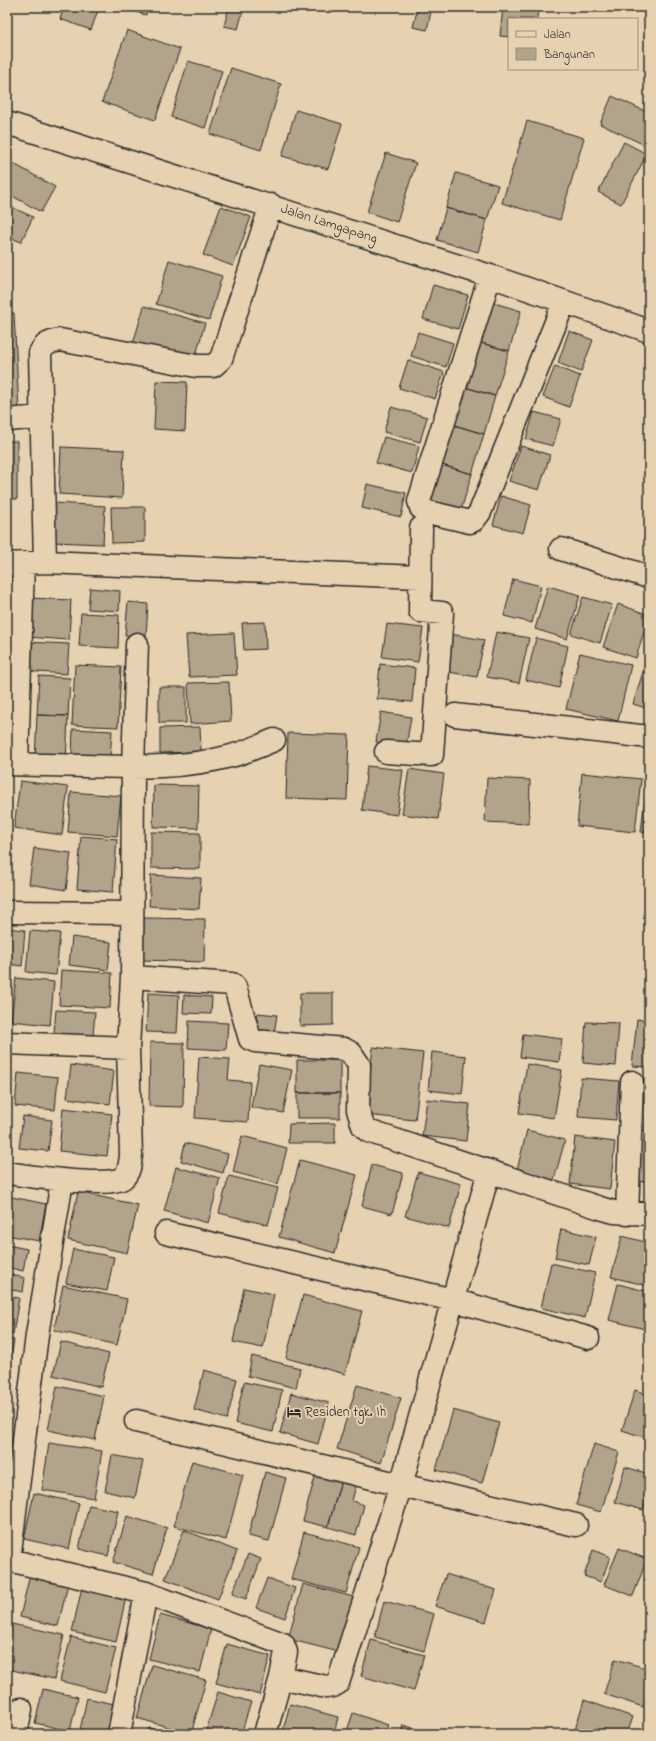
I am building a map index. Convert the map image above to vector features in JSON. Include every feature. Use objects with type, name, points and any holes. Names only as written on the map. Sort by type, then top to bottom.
[{"type":"street","name":"Jalan Lamgapang","points":[[7,123],[490,276],[649,331]]},
{"type":"street","points":[[45,562],[40,353],[43,346],[52,341],[60,340],[196,366],[213,366],[221,359],[271,206]]},
{"type":"street","points":[[490,276],[420,501],[421,508],[428,512],[470,522],[474,520],[480,512],[564,302]]},
{"type":"street","points":[[7,420],[42,417]]},
{"type":"street","points":[[386,752],[432,755],[442,613],[420,610],[421,528]]},
{"type":"street","points":[[561,548],[649,578]]},
{"type":"street","points":[[274,740],[247,752],[201,762],[133,768],[12,764],[15,564],[45,562],[420,577]]},
{"type":"street","points":[[7,1173],[62,1181],[119,1180],[124,1177],[128,1171],[131,1155],[128,1048],[132,977],[133,768],[136,644]]},
{"type":"street","points":[[455,715],[649,737]]},
{"type":"street","points":[[7,912],[132,913]]},
{"type":"street","points":[[132,977],[232,984],[235,987],[250,1039],[255,1041],[344,1049],[351,1053],[359,1065],[358,1110],[363,1126],[368,1131],[600,1208],[627,1214],[649,1214]]},
{"type":"street","points":[[7,1043],[128,1048]]},
{"type":"street","points":[[627,1214],[632,1082]]},
{"type":"street","points":[[281,1677],[326,1687],[333,1686],[338,1683],[401,1485],[489,1171]]},
{"type":"street","points":[[62,1181],[37,1335],[8,1564],[146,1593],[282,1644],[286,1652],[281,1677],[265,1734]]},
{"type":"street","points":[[166,1232],[453,1300],[588,1338]]},
{"type":"street","points":[[136,1421],[401,1485],[576,1525]]},
{"type":"street","points":[[118,1734],[146,1593]]},
{"type":"street","points":[[16,1734],[22,1709]]},
{"type":"building","points":[[64,7],[99,7],[91,30],[60,19]]},
{"type":"building","points":[[119,7],[148,7],[146,15]]},
{"type":"building","points":[[229,7],[244,7],[238,29],[224,26]]},
{"type":"building","points":[[418,7],[432,7],[427,30],[413,27]]},
{"type":"building","points":[[503,7],[538,7],[537,18],[508,18],[508,37],[500,36]]},
{"type":"building","points":[[127,30],[180,49],[155,120],[102,102]]},
{"type":"building","points":[[188,61],[222,71],[205,128],[171,117]]},
{"type":"building","points":[[231,68],[281,84],[261,150],[210,134]]},
{"type":"building","points":[[612,96],[649,113],[649,147],[600,124]]},
{"type":"building","points":[[296,110],[342,124],[328,169],[282,156]]},
{"type":"building","points":[[527,121],[584,138],[560,220],[502,203]]},
{"type":"building","points":[[624,142],[647,154],[621,204],[598,192]]},
{"type":"building","points":[[386,153],[416,163],[397,222],[367,212]]},
{"type":"building","points":[[7,160],[55,187],[41,212],[7,193]]},
{"type":"building","points":[[456,173],[498,185],[487,220],[446,208]]},
{"type":"building","points":[[7,205],[33,217],[21,242],[7,236]]},
{"type":"building","points":[[221,206],[251,217],[233,266],[203,255]]},
{"type":"building","points":[[446,208],[487,220],[478,252],[437,240]]},
{"type":"building","points":[[169,260],[222,276],[209,320],[156,304]]},
{"type":"building","points":[[433,285],[468,295],[458,329],[423,319]]},
{"type":"building","points":[[491,302],[521,311],[509,351],[478,342]]},
{"type":"building","points":[[144,306],[205,323],[194,362],[133,344]]},
{"type":"building","points":[[7,313],[14,313],[19,410],[7,410]]},
{"type":"building","points":[[569,331],[593,340],[581,372],[558,363]]},
{"type":"building","points":[[418,332],[453,343],[446,367],[411,356]]},
{"type":"building","points":[[478,342],[509,351],[495,396],[465,387]]},
{"type":"building","points":[[408,360],[444,372],[435,399],[399,388]]},
{"type":"building","points":[[555,366],[580,376],[569,407],[543,397]]},
{"type":"building","points":[[156,381],[187,382],[185,431],[154,429]]},
{"type":"building","points":[[465,387],[495,396],[484,434],[454,425]]},
{"type":"building","points":[[391,407],[427,417],[420,442],[384,432]]},
{"type":"building","points":[[534,412],[561,419],[553,446],[526,439]]},
{"type":"building","points":[[454,425],[484,434],[472,474],[442,465]]},
{"type":"building","points":[[384,437],[419,446],[412,473],[376,463]]},
{"type":"building","points":[[7,441],[17,441],[17,499],[7,499]]},
{"type":"building","points":[[521,446],[550,455],[539,490],[509,481]]},
{"type":"building","points":[[61,447],[124,450],[122,498],[59,494]]},
{"type":"building","points":[[442,465],[472,474],[461,510],[431,501]]},
{"type":"building","points":[[367,484],[406,493],[401,517],[362,508]]},
{"type":"building","points":[[501,496],[531,505],[523,533],[493,525]]},
{"type":"building","points":[[55,503],[105,506],[103,544],[53,542]]},
{"type":"building","points":[[111,507],[145,507],[145,542],[112,543]]},
{"type":"building","points":[[513,579],[541,586],[532,623],[504,616]]},
{"type":"building","points":[[548,586],[580,595],[567,639],[535,629]]},
{"type":"building","points":[[90,588],[120,591],[119,611],[88,609]]},
{"type":"building","points":[[583,597],[612,605],[600,643],[571,634]]},
{"type":"building","points":[[29,598],[71,600],[69,640],[27,637]]},
{"type":"building","points":[[128,602],[148,604],[146,636],[125,635]]},
{"type":"building","points":[[618,604],[649,615],[636,658],[603,647]]},
{"type":"building","points":[[81,613],[119,615],[118,648],[79,646]]},
{"type":"building","points":[[265,622],[266,649],[244,650],[242,623]]},
{"type":"building","points":[[387,624],[423,628],[418,662],[382,657]]},
{"type":"building","points":[[496,632],[529,638],[519,683],[487,677]]},
{"type":"building","points":[[234,633],[237,675],[189,677],[186,635]]},
{"type":"building","points":[[450,634],[484,640],[477,677],[443,671]]},
{"type":"building","points":[[536,638],[568,646],[559,688],[526,680]]},
{"type":"building","points":[[26,642],[69,644],[67,674],[24,671]]},
{"type":"building","points":[[580,653],[631,665],[618,721],[566,709]]},
{"type":"building","points":[[646,662],[649,663],[649,709],[633,704]]},
{"type":"building","points":[[380,664],[415,668],[412,702],[377,699]]},
{"type":"building","points":[[75,665],[121,667],[118,727],[72,725]]},
{"type":"building","points":[[39,676],[70,678],[68,716],[37,715]]},
{"type":"building","points":[[229,682],[231,721],[190,724],[188,683]]},
{"type":"building","points":[[159,687],[186,687],[186,723],[159,723]]},
{"type":"building","points":[[381,712],[411,717],[406,747],[376,742]]},
{"type":"building","points":[[37,715],[68,716],[66,763],[35,761]]},
{"type":"building","points":[[200,727],[201,752],[160,753],[160,728]]},
{"type":"building","points":[[73,729],[112,731],[110,758],[72,756]]},
{"type":"building","points":[[288,733],[349,735],[347,800],[286,798]]},
{"type":"building","points":[[367,766],[403,770],[397,815],[362,810]]},
{"type":"building","points":[[409,769],[444,774],[438,819],[402,814]]},
{"type":"building","points":[[649,772],[649,833],[641,832]]},
{"type":"building","points":[[582,773],[641,779],[635,832],[577,826]]},
{"type":"building","points":[[487,778],[530,780],[529,824],[485,822]]},
{"type":"building","points":[[20,781],[68,787],[62,835],[14,828]]},
{"type":"building","points":[[154,785],[199,786],[198,828],[153,827]]},
{"type":"building","points":[[71,792],[121,796],[117,836],[68,832]]},
{"type":"building","points":[[151,832],[200,833],[200,869],[151,868]]},
{"type":"building","points":[[81,836],[117,839],[113,892],[77,889]]},
{"type":"building","points":[[34,848],[71,853],[66,890],[29,884]]},
{"type":"building","points":[[151,875],[201,878],[199,909],[149,906]]},
{"type":"building","points":[[144,918],[205,919],[204,962],[143,960]]},
{"type":"building","points":[[7,928],[25,930],[22,966],[7,964]]},
{"type":"building","points":[[30,931],[60,933],[56,975],[26,972]]},
{"type":"building","points":[[72,937],[111,942],[108,970],[69,965]]},
{"type":"building","points":[[61,970],[112,973],[110,1008],[59,1005]]},
{"type":"building","points":[[7,973],[10,973],[7,997]]},
{"type":"building","points":[[16,978],[54,982],[50,1025],[11,1021]]},
{"type":"building","points":[[148,993],[179,995],[177,1033],[146,1032]]},
{"type":"building","points":[[300,993],[333,993],[333,1025],[300,1026]]},
{"type":"building","points":[[184,995],[212,997],[211,1014],[183,1013]]},
{"type":"building","points":[[56,1010],[95,1012],[93,1036],[54,1033]]},
{"type":"building","points":[[258,1013],[277,1015],[274,1033],[256,1031]]},
{"type":"building","points":[[637,1019],[649,1021],[649,1067],[632,1066]]},
{"type":"building","points":[[189,1021],[228,1023],[226,1050],[188,1048]]},
{"type":"building","points":[[586,1022],[619,1023],[616,1066],[583,1063]]},
{"type":"building","points":[[523,1034],[562,1039],[559,1062],[520,1057]]},
{"type":"building","points":[[150,1042],[184,1043],[183,1107],[149,1106]]},
{"type":"building","points":[[373,1047],[423,1053],[415,1120],[365,1115]]},
{"type":"building","points":[[432,1052],[466,1056],[462,1094],[428,1090]]},
{"type":"building","points":[[199,1057],[230,1059],[228,1080],[250,1082],[248,1122],[195,1118]]},
{"type":"building","points":[[297,1060],[340,1060],[340,1093],[297,1093]]},
{"type":"building","points":[[259,1064],[292,1070],[283,1113],[251,1107]]},
{"type":"building","points":[[527,1064],[562,1070],[554,1118],[519,1113]]},
{"type":"building","points":[[71,1065],[114,1071],[110,1104],[67,1098]]},
{"type":"building","points":[[7,1072],[12,1073],[9,1116],[7,1116]]},
{"type":"building","points":[[18,1073],[58,1077],[55,1110],[15,1106]]},
{"type":"building","points":[[581,1078],[619,1081],[616,1120],[578,1117]]},
{"type":"building","points":[[642,1084],[649,1084],[649,1131],[639,1130]]},
{"type":"building","points":[[297,1093],[340,1093],[340,1118],[297,1118]]},
{"type":"building","points":[[427,1099],[470,1104],[466,1141],[422,1136]]},
{"type":"building","points":[[63,1108],[112,1114],[107,1156],[59,1151]]},
{"type":"building","points":[[23,1116],[52,1120],[48,1151],[19,1148]]},
{"type":"building","points":[[335,1123],[335,1143],[288,1143],[289,1124]]},
{"type":"building","points":[[527,1130],[565,1140],[554,1180],[517,1170]]},
{"type":"building","points":[[242,1136],[287,1148],[278,1184],[233,1172]]},
{"type":"building","points":[[575,1137],[615,1142],[610,1189],[570,1184]]},
{"type":"building","points":[[638,1142],[649,1143],[649,1182],[635,1181]]},
{"type":"building","points":[[185,1143],[228,1154],[223,1173],[181,1161]]},
{"type":"building","points":[[300,1160],[357,1175],[335,1253],[279,1237]]},
{"type":"building","points":[[372,1165],[403,1173],[392,1214],[362,1206]]},
{"type":"building","points":[[176,1167],[220,1178],[208,1223],[164,1211]]},
{"type":"building","points":[[418,1172],[461,1184],[449,1228],[405,1216]]},
{"type":"building","points":[[229,1176],[278,1188],[268,1225],[219,1213]]},
{"type":"building","points":[[78,1192],[138,1205],[127,1253],[68,1240]]},
{"type":"building","points":[[7,1196],[46,1204],[39,1241],[7,1235]]},
{"type":"building","points":[[561,1229],[596,1237],[589,1265],[555,1258]]},
{"type":"building","points":[[622,1236],[649,1243],[649,1286],[611,1277]]},
{"type":"building","points":[[7,1245],[27,1249],[23,1271],[7,1267]]},
{"type":"building","points":[[73,1249],[114,1257],[107,1291],[66,1283]]},
{"type":"building","points":[[551,1263],[595,1273],[585,1318],[541,1308]]},
{"type":"building","points":[[7,1274],[25,1278],[23,1292],[7,1289]]},
{"type":"building","points":[[618,1284],[649,1292],[649,1330],[609,1320]]},
{"type":"building","points":[[63,1285],[127,1299],[117,1345],[54,1330]]},
{"type":"building","points":[[244,1288],[274,1294],[263,1348],[233,1342]]},
{"type":"building","points":[[303,1295],[362,1311],[345,1374],[286,1358]]},
{"type":"building","points":[[7,1296],[19,1298],[13,1334],[7,1333]]},
{"type":"building","points":[[7,1339],[14,1340],[7,1381]]},
{"type":"building","points":[[61,1342],[109,1354],[101,1387],[53,1375]]},
{"type":"building","points":[[252,1356],[300,1368],[296,1388],[248,1376]]},
{"type":"building","points":[[204,1370],[237,1379],[227,1419],[194,1410]]},
{"type":"building","points":[[244,1382],[282,1390],[273,1432],[235,1423]]},
{"type":"building","points":[[357,1385],[401,1398],[381,1463],[337,1449]]},
{"type":"building","points":[[57,1386],[104,1396],[95,1440],[48,1430]]},
{"type":"building","points":[[635,1390],[649,1395],[649,1439],[622,1430]]},
{"type":"building","points":[[291,1393],[329,1403],[318,1444],[280,1433]]},
{"type":"building","points":[[453,1410],[499,1423],[482,1483],[436,1470]]},
{"type":"building","points":[[49,1443],[102,1451],[94,1498],[42,1490]]},
{"type":"building","points":[[594,1444],[619,1452],[601,1512],[576,1505]]},
{"type":"building","points":[[112,1455],[143,1461],[135,1498],[105,1491]]},
{"type":"building","points":[[192,1461],[243,1475],[226,1540],[174,1526]]},
{"type":"building","points":[[318,1466],[343,1473],[328,1527],[303,1521]]},
{"type":"building","points":[[625,1467],[649,1474],[649,1490],[643,1510],[615,1502]]},
{"type":"building","points":[[265,1472],[286,1478],[269,1541],[248,1536]]},
{"type":"building","points":[[343,1473],[358,1477],[352,1501],[364,1505],[356,1535],[328,1527]]},
{"type":"building","points":[[34,1493],[79,1503],[69,1549],[24,1539]]},
{"type":"building","points":[[89,1505],[118,1511],[108,1556],[79,1549]]},
{"type":"building","points":[[127,1516],[167,1528],[153,1574],[113,1562]]},
{"type":"building","points":[[184,1530],[237,1551],[218,1599],[165,1579]]},
{"type":"building","points":[[304,1532],[359,1547],[346,1593],[291,1579]]},
{"type":"building","points":[[619,1548],[647,1559],[633,1596],[604,1585]]},
{"type":"building","points":[[593,1550],[610,1557],[601,1582],[584,1576]]},
{"type":"building","points":[[248,1554],[261,1559],[246,1599],[232,1594]]},
{"type":"building","points":[[30,1574],[68,1584],[58,1626],[20,1617]]},
{"type":"building","points":[[446,1574],[496,1590],[486,1622],[435,1606]]},
{"type":"building","points":[[267,1578],[295,1588],[285,1618],[256,1608]]},
{"type":"building","points":[[303,1584],[354,1597],[339,1652],[288,1639]]},
{"type":"building","points":[[82,1587],[126,1597],[116,1642],[72,1632]]},
{"type":"building","points":[[384,1601],[434,1614],[424,1651],[375,1637]]},
{"type":"building","points":[[160,1615],[211,1629],[200,1672],[149,1659]]},
{"type":"building","points":[[7,1623],[64,1635],[54,1679],[7,1669]]},
{"type":"building","points":[[71,1637],[116,1648],[105,1692],[60,1681]]},
{"type":"building","points":[[371,1640],[424,1655],[414,1691],[361,1676]]},
{"type":"building","points":[[227,1644],[270,1656],[260,1695],[216,1683]]},
{"type":"building","points":[[615,1659],[649,1669],[649,1689],[643,1707],[604,1694]]},
{"type":"building","points":[[152,1665],[206,1680],[191,1734],[137,1718]]},
{"type":"building","points":[[43,1689],[78,1697],[70,1731],[35,1723]]},
{"type":"building","points":[[218,1692],[251,1702],[241,1734],[205,1734]]},
{"type":"building","points":[[87,1698],[114,1704],[108,1734],[95,1734],[80,1730]]},
{"type":"building","points":[[584,1700],[633,1717],[627,1734],[588,1734],[575,1730]]},
{"type":"building","points":[[290,1704],[338,1717],[334,1734],[282,1734]]},
{"type":"building","points":[[353,1713],[388,1725],[385,1734],[346,1734]]},
{"type":"building","points":[[403,1725],[433,1734],[401,1734]]},
{"type":"building","points":[[149,1728],[170,1734],[147,1734]]},
{"type":"place","name":"Residen tgk. Ih","points":[[294,1412]]}]
